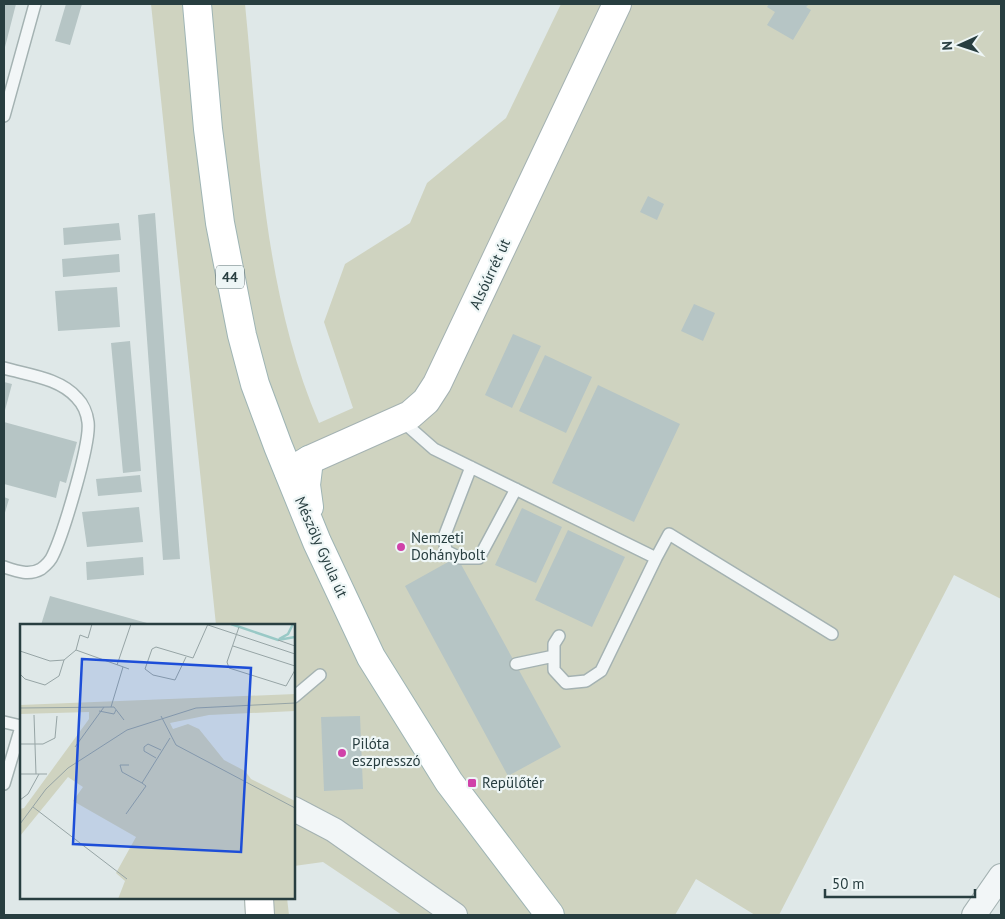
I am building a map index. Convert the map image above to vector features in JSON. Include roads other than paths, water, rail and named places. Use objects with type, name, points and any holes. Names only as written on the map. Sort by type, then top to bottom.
[{"type":"main road","name":"44","points":[[197,4],[208,129],[220,223],[242,335],[255,384],[299,466]]},
{"type":"main road","name":"Alsóúrrét út","points":[[299,466],[401,420],[418,408],[438,384],[617,4]]},
{"type":"main road","name":"Mészöly Gyula út","points":[[299,466],[306,485],[309,510],[317,542],[371,657],[407,718],[455,790],[550,915]]},
{"type":"main road","points":[[259,899],[260,915]]},
{"type":"street","points":[[295,810],[334,830],[455,915]]},
{"type":"street","points":[[974,915],[1001,876]]},
{"type":"lane","points":[[4,116],[35,4]]},
{"type":"lane","points":[[4,368],[51,381],[69,391],[78,398],[88,424],[86,440],[64,530],[52,557],[42,568],[32,572],[22,572],[4,567]]},
{"type":"lane","points":[[401,420],[434,449],[656,558]]},
{"type":"lane","points":[[470,467],[444,537],[446,551],[460,558],[479,558],[516,489]]},
{"type":"lane","points":[[560,636],[554,644],[554,670],[566,682],[586,681],[601,671],[669,534],[832,634]]},
{"type":"lane","points":[[516,664],[554,656]]},
{"type":"lane","points":[[295,696],[320,676]]},
{"type":"lane","points":[[4,722],[20,726]]},
{"type":"lane","points":[[4,784],[20,729]]},
{"type":"place","name":"Nemzeti Dohánybolt","points":[[401,547]]},
{"type":"place","name":"Pilóta eszpresszó","points":[[342,753]]},
{"type":"place","name":"Repülőtér","points":[[472,783]]}]
